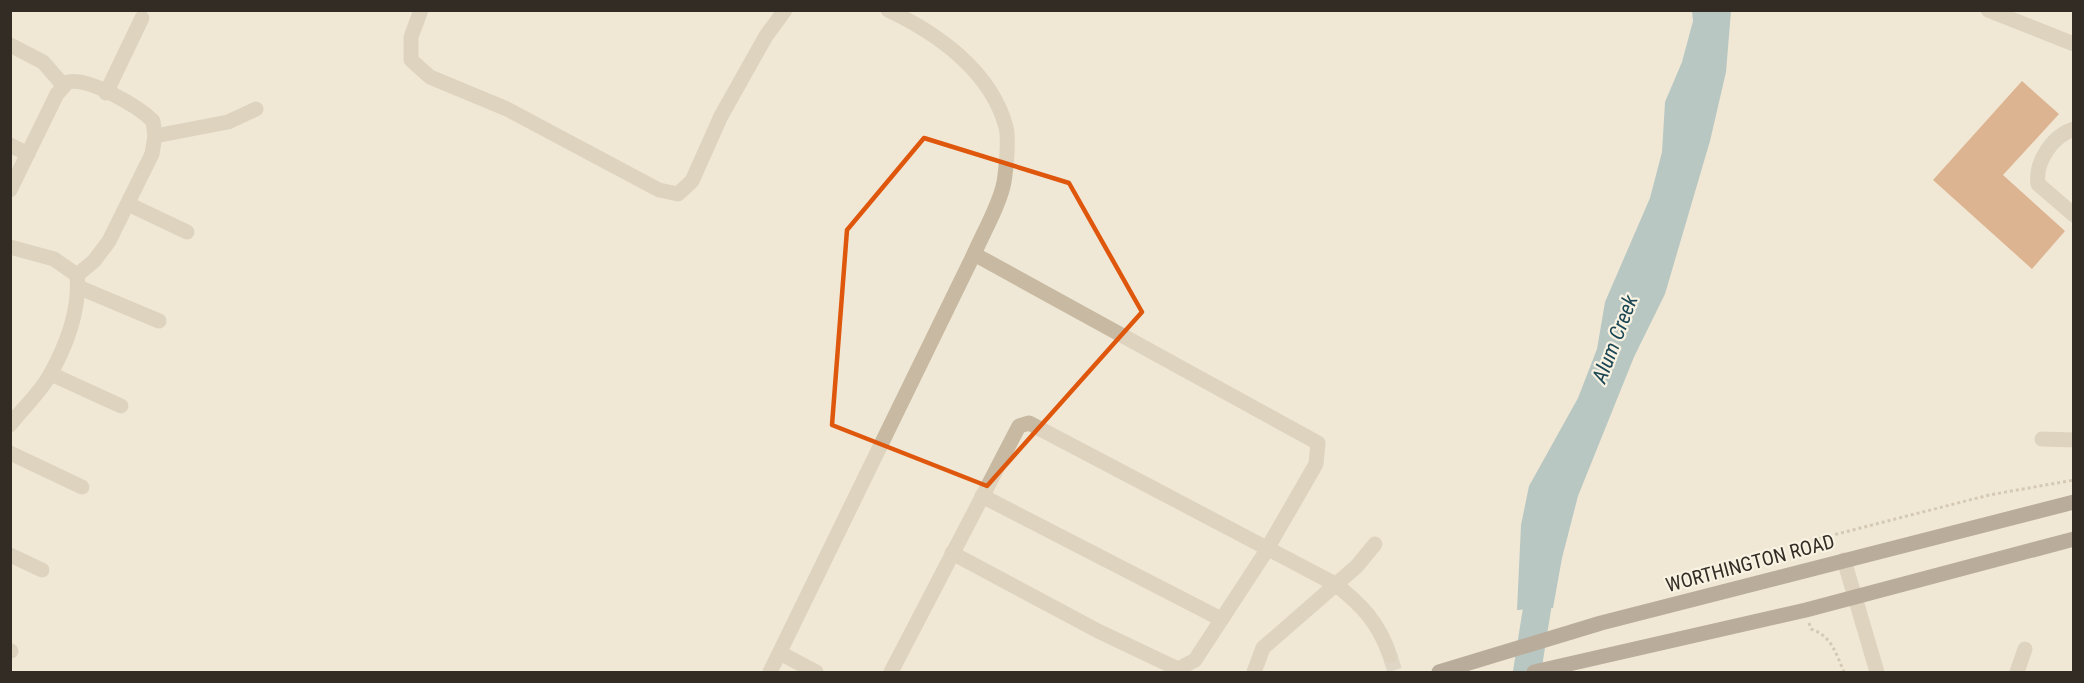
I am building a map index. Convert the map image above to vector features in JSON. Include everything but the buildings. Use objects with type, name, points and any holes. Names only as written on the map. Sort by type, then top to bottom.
[{"type":"main road","name":"WORTHINGTON ROAD","points":[[1439,672],[1600,623],[2073,502]]},
{"type":"main road","points":[[1534,672],[1856,598],[2073,539]]},
{"type":"street","points":[[421,10],[411,37],[411,60],[430,77],[507,109],[659,190],[678,194],[692,181],[722,116],[766,36],[785,10]]},
{"type":"street","points":[[770,672],[974,254],[1004,183],[1006,128],[992,95],[964,61],[929,33],[888,10]]},
{"type":"street","points":[[1988,10],[2022,17],[2073,44]]},
{"type":"street","points":[[106,93],[142,18]]},
{"type":"street","points":[[10,45],[43,62],[63,85]]},
{"type":"street","points":[[10,190],[63,85],[75,81],[106,93],[147,115],[153,122],[155,136],[152,154],[103,252],[78,281],[76,313],[51,374],[10,425]]},
{"type":"street","points":[[155,136],[228,122],[256,109]]},
{"type":"street","points":[[2072,210],[2038,184],[2037,171],[2041,159],[2062,135],[2073,129]]},
{"type":"street","points":[[10,145],[28,154]]},
{"type":"street","points":[[128,204],[187,232]]},
{"type":"street","points":[[10,247],[54,259],[78,281],[159,321]]},
{"type":"street","points":[[952,553],[1098,632],[1176,671],[1194,660],[1268,548],[1316,464],[1318,443],[974,254]]},
{"type":"street","points":[[51,374],[121,406]]},
{"type":"street","points":[[891,672],[1019,426],[1029,423],[1335,584],[1371,615],[1382,634],[1390,656]]},
{"type":"street","points":[[2042,439],[2073,440]]},
{"type":"street","points":[[10,453],[82,487]]},
{"type":"street","points":[[982,496],[1221,619]]},
{"type":"street","points":[[1254,672],[1263,648],[1358,566],[1375,544]]},
{"type":"street","points":[[10,555],[42,570]]},
{"type":"street","points":[[1844,560],[1877,672]]},
{"type":"street","points":[[2017,672],[2025,650]]},
{"type":"street","points":[[780,653],[816,672]]},
{"type":"highlighted area","points":[[924,138],[1069,183],[1142,312],[987,486],[832,425],[847,230]]},
{"type":"water","points":[[1692,11],[1731,11],[1726,72],[1710,141],[1665,294],[1634,357],[1578,496],[1562,558],[1553,608],[1517,610],[1521,525],[1529,486],[1578,398],[1597,349],[1605,302],[1650,198],[1662,152],[1665,102],[1682,62],[1693,21]]},
{"type":"waterway","name":"Alum Creek","points":[[1527,672],[1543,571]]},
{"type":"tunnel","points":[[1390,656],[1395,672]]}]
